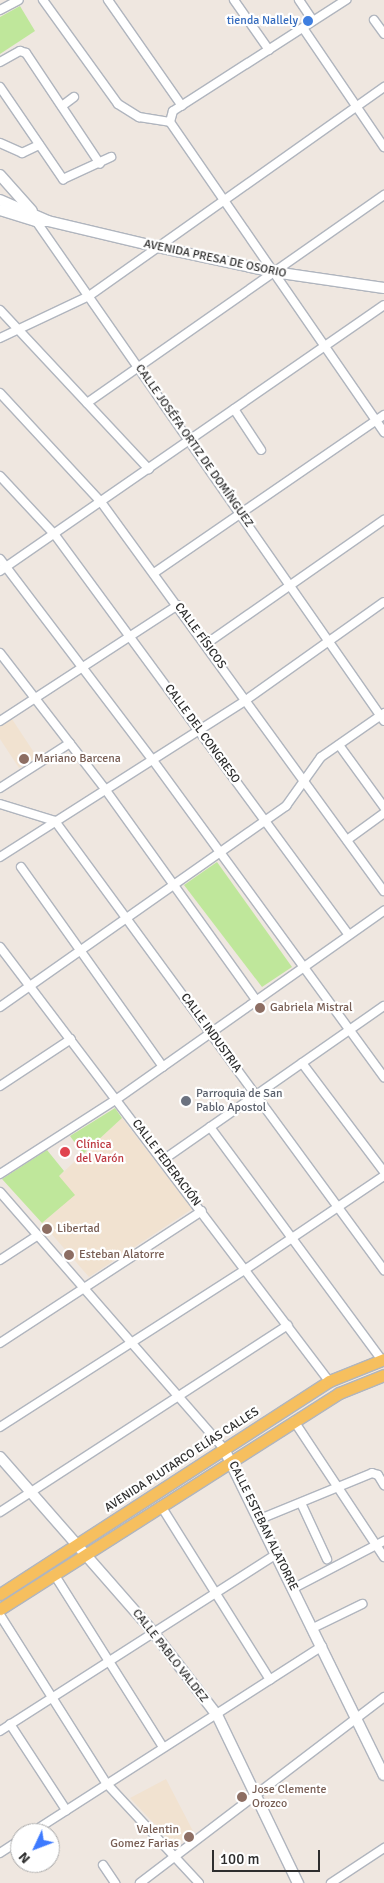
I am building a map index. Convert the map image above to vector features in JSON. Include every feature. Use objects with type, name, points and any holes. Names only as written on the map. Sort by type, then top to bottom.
[{"type":"main road","name":"AVENIDA PLUTARCO ELÍAS CALLES","points":[[0,1594],[329,1381],[383,1360]]},
{"type":"main road","points":[[0,1609],[231,1460],[339,1393],[384,1374]]},
{"type":"street","points":[[0,10],[19,0]]},
{"type":"street","points":[[43,0],[118,104],[139,117],[170,122],[384,432]]},
{"type":"street","points":[[108,0],[182,106]]},
{"type":"street","points":[[234,0],[269,50]]},
{"type":"street","points":[[299,0],[313,22]]},
{"type":"street","points":[[170,122],[173,112],[346,0]]},
{"type":"street","points":[[374,20],[384,34]]},
{"type":"street","points":[[303,28],[384,147]]},
{"type":"street","points":[[0,62],[24,51],[100,164]]},
{"type":"street","points":[[0,87],[63,179],[100,164],[111,157]]},
{"type":"street","points":[[0,338],[89,296],[384,87]]},
{"type":"street","points":[[62,106],[74,98]]},
{"type":"street","points":[[0,143],[22,153],[39,145]]},
{"type":"street","name":"CALLE JOSÉFA ORTIZ DE DOMÍNGUEZ","points":[[0,175],[32,211],[36,221],[383,717]]},
{"type":"street","points":[[87,403],[384,195]]},
{"type":"street","name":"AVENIDA PRESA DE OSORIO","points":[[0,200],[32,211],[48,221]]},
{"type":"street","name":"AVENIDA PRESA DE OSORIO","points":[[0,210],[36,221],[48,221],[274,272],[384,288]]},
{"type":"street","points":[[0,571],[55,535],[384,305]]},
{"type":"street","points":[[0,310],[148,469]]},
{"type":"street","name":"CALLE FÍSICOS","points":[[0,393],[101,502],[178,605],[384,891]]},
{"type":"street","points":[[234,410],[261,450]]},
{"type":"street","points":[[154,574],[384,415]]},
{"type":"street","name":"CALLE DEL CONGRESO","points":[[0,476],[55,535],[348,934]]},
{"type":"street","points":[[206,644],[384,520]]},
{"type":"street","points":[[0,559],[152,759],[384,1077]]},
{"type":"street","points":[[0,857],[246,700],[384,602]]},
{"type":"street","points":[[0,721],[178,605]]},
{"type":"street","points":[[0,654],[105,789],[257,1001]]},
{"type":"street","points":[[0,1007],[32,988],[291,801],[315,764],[339,744],[383,717]]},
{"type":"street","points":[[0,788],[70,743]]},
{"type":"street","points":[[339,744],[384,808]]},
{"type":"street","points":[[0,804],[55,821]]},
{"type":"street","points":[[347,840],[384,814]]},
{"type":"street","name":"CALLE INDUSTRIA","points":[[55,821],[384,1270]]},
{"type":"street","points":[[20,867],[163,1067]]},
{"type":"street","points":[[0,1174],[163,1067],[348,934],[384,911]]},
{"type":"street","name":"CALLE FEDERACIÓN","points":[[0,947],[329,1381]]},
{"type":"street","points":[[163,1160],[384,1006]]},
{"type":"street","points":[[0,1086],[71,1039]]},
{"type":"street","points":[[302,1063],[384,1172]]},
{"type":"street","points":[[210,1127],[383,1360]]},
{"type":"street","points":[[0,1426],[246,1270],[384,1176]]},
{"type":"street","name":"CALLE ESTEBAN ALATORRE","points":[[0,1192],[224,1449],[294,1588],[384,1775]]},
{"type":"street","points":[[0,1342],[202,1211]]},
{"type":"street","points":[[0,1260],[38,1235]]},
{"type":"street","points":[[0,1512],[288,1325]]},
{"type":"street","points":[[294,1421],[384,1558]]},
{"type":"street","name":"CALLE PABLO VALDEZ","points":[[0,1457],[153,1632],[217,1714],[298,1883]]},
{"type":"street","points":[[260,1519],[376,1473],[384,1485]]},
{"type":"street","points":[[301,1502],[327,1559]]},
{"type":"street","points":[[161,1506],[270,1680]]},
{"type":"street","points":[[294,1588],[384,1541]]},
{"type":"street","points":[[0,1731],[277,1554]]},
{"type":"street","points":[[54,1574],[163,1747]]},
{"type":"street","points":[[313,1628],[362,1604]]},
{"type":"street","points":[[0,1614],[107,1784],[199,1883]]},
{"type":"street","points":[[46,1823],[322,1646]]},
{"type":"street","points":[[140,1883],[176,1858],[256,1793],[384,1697]]},
{"type":"street","points":[[10,1724],[66,1810]]},
{"type":"street","points":[[331,1883],[384,1848]]},
{"type":"street","points":[[103,1865],[115,1883]]},
{"type":"shaded area","points":[[12,719],[37,757],[19,768],[0,739],[0,727]]},
{"type":"shaded area","points":[[122,1118],[192,1209],[89,1277],[42,1223],[62,1206],[59,1176]]},
{"type":"shaded area","points":[[166,1779],[193,1831],[175,1846],[130,1798]]},
{"type":"green space","points":[[20,6],[35,31],[0,54],[0,17]]},
{"type":"green space","points":[[217,862],[292,967],[262,987],[184,885]]},
{"type":"green space","points":[[115,1108],[122,1118],[83,1154],[70,1136]]},
{"type":"green space","points":[[47,1150],[64,1171],[59,1176],[75,1195],[42,1223],[2,1179]]},
{"type":"place","name":"tienda Nallely","points":[[308,21]]},
{"type":"place","name":"Mariano Barcena","points":[[24,759]]},
{"type":"place","name":"Gabriela Mistral","points":[[260,1008]]},
{"type":"place","name":"Parroquia de San Pablo Apostol","points":[[186,1101]]},
{"type":"place","name":"Clínica del Varón","points":[[65,1152]]},
{"type":"place","name":"Libertad","points":[[47,1229]]},
{"type":"place","name":"Esteban Alatorre","points":[[69,1255]]},
{"type":"place","name":"Jose Clemente Orozco","points":[[242,1797]]},
{"type":"place","name":"Valentin Gomez Farias","points":[[189,1837]]}]
